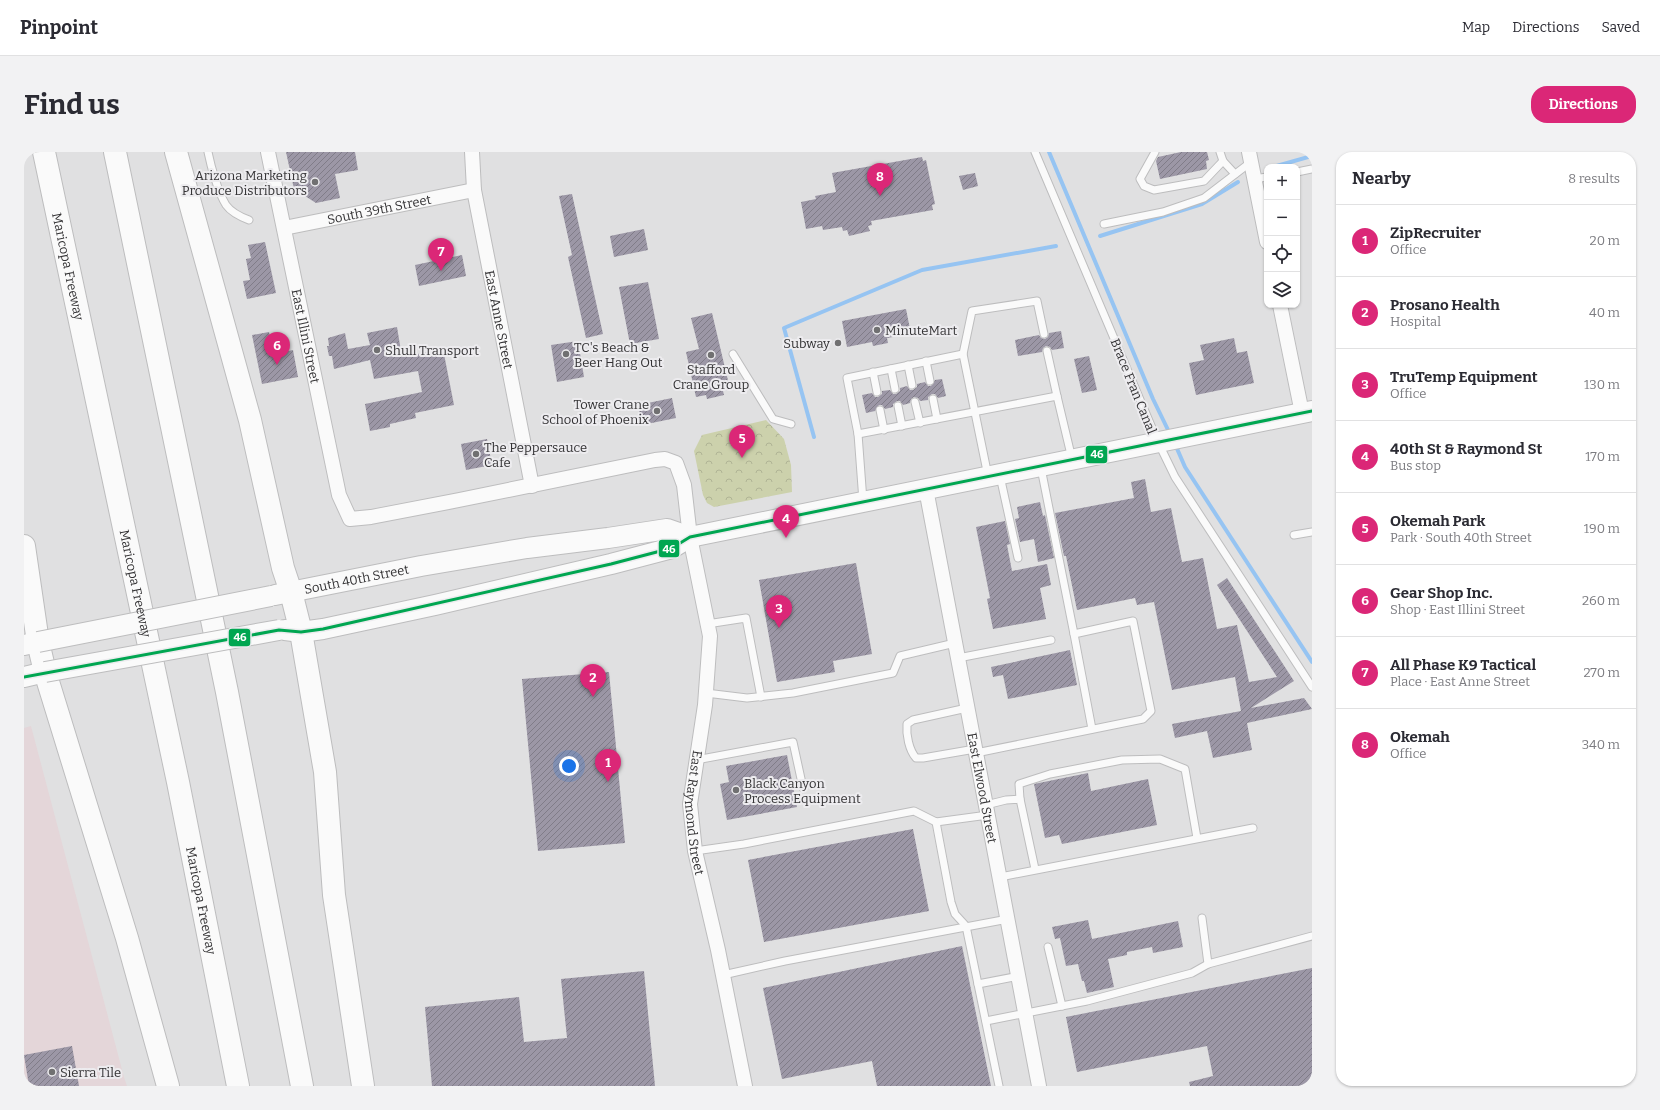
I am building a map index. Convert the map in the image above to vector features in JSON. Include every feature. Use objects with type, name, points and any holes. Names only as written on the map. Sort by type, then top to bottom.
[{"type":"highway","name":"Maricopa Freeway","points":[[44,152],[176,774],[238,1086]]},
{"type":"highway","points":[[115,152],[228,692],[302,1086]]},
{"type":"highway","points":[[176,152],[250,420],[283,568],[281,594],[301,632],[325,772],[334,895],[363,1086]]},
{"type":"highway","points":[[24,546],[34,674],[127,938],[168,1086]]},
{"type":"highway","points":[[295,1048],[306,1086]]},
{"type":"main road","points":[[34,674],[279,630],[301,632],[323,629],[611,564],[672,548],[690,537],[1307,412]]},
{"type":"main road","name":"South 40th Street","points":[[31,643],[527,548],[667,529],[690,537]]},
{"type":"street","name":"East Illini Street","points":[[268,152],[339,495],[350,519],[378,516],[532,486]]},
{"type":"street","name":"East Anne Street","points":[[472,152],[474,190],[532,486]]},
{"type":"street","points":[[1250,157],[1260,178],[1266,236]]},
{"type":"street","name":"South 39th Street","points":[[284,228],[474,190]]},
{"type":"street","points":[[1281,308],[1307,412]]},
{"type":"street","points":[[532,486],[664,459],[676,463],[680,472],[684,485],[690,537]]},
{"type":"street","name":"East Elwood Street","points":[[926,489],[1039,1086]]},
{"type":"street","name":"East Raymond Street","points":[[690,537],[710,636],[706,693],[690,804],[695,850],[723,975],[745,1086]]},
{"type":"lane","points":[[208,152],[221,196],[227,206],[240,217],[249,220]]},
{"type":"lane","name":"Brace Fran Canal","points":[[1035,152],[1158,442],[1176,477],[1312,687]]},
{"type":"lane","points":[[1155,152],[1140,179],[1144,186],[1154,190],[1204,181],[1223,161]]},
{"type":"lane","points":[[1220,152],[1223,161],[1235,174]]},
{"type":"lane","points":[[1104,224],[1163,212],[1204,198],[1235,174],[1250,157]]},
{"type":"lane","points":[[1300,171],[1312,169]]},
{"type":"lane","points":[[1018,558],[975,412],[963,354],[972,311],[1037,301],[1044,334]]},
{"type":"lane","points":[[1047,351],[1072,459]]},
{"type":"lane","points":[[733,354],[773,420],[791,424]]},
{"type":"lane","points":[[863,502],[858,434],[847,378],[963,354]]},
{"type":"lane","points":[[926,362],[930,381]]},
{"type":"lane","points":[[908,365],[912,385]]},
{"type":"lane","points":[[891,369],[895,389]]},
{"type":"lane","points":[[873,372],[877,392]]},
{"type":"lane","points":[[858,434],[1057,396]]},
{"type":"lane","points":[[933,399],[937,419]]},
{"type":"lane","points":[[915,402],[920,423]]},
{"type":"lane","points":[[898,406],[902,426]]},
{"type":"lane","points":[[880,410],[884,430]]},
{"type":"lane","points":[[1041,466],[1092,729]]},
{"type":"lane","points":[[1294,535],[1312,532]]},
{"type":"lane","points":[[707,624],[746,618],[761,697]]},
{"type":"lane","points":[[967,708],[913,720],[907,724],[912,753],[916,758],[976,751],[1143,719],[1151,711],[1132,622],[1074,634]]},
{"type":"lane","points":[[958,658],[1051,640]]},
{"type":"lane","points":[[706,693],[747,698],[761,697],[793,693],[893,673],[900,656],[955,643]]},
{"type":"lane","points":[[696,760],[793,742],[803,788]]},
{"type":"lane","points":[[1035,869],[1020,799],[1019,784],[1050,774],[1122,760],[1160,759],[1185,769],[1197,838]]},
{"type":"lane","points":[[695,850],[744,844],[914,811],[936,822],[987,810],[1006,800],[1020,799]]},
{"type":"lane","points":[[936,822],[951,902],[955,914],[966,926],[999,1086]]},
{"type":"lane","points":[[1000,876],[1253,828]]},
{"type":"lane","points":[[1202,918],[1208,964]]},
{"type":"lane","points":[[723,975],[785,961],[1008,919]]},
{"type":"lane","points":[[986,1021],[1087,1001],[1192,973],[1208,964],[1312,936]]},
{"type":"lane","points":[[1048,947],[1062,1006]]},
{"type":"lane","points":[[978,984],[1019,976]]},
{"type":"shaded area","points":[[31,726],[127,1086],[24,1086],[24,728]]},
{"type":"green space","points":[[766,420],[784,439],[791,465],[792,492],[714,507],[707,503],[703,495],[694,451],[702,435]]},
{"type":"building","name":"Arizona Marketing Produce Distributors","points":[[286,152],[355,152],[358,170],[335,174],[340,198],[316,203],[294,189]]},
{"type":"building","points":[[1181,152],[1207,152],[1209,160],[1206,161],[1207,169],[1160,179],[1156,161],[1158,157]]},
{"type":"building","points":[[922,157],[923,161],[926,160],[935,204],[932,205],[933,210],[871,221],[872,225],[868,226],[870,231],[849,236],[847,230],[843,231],[842,227],[823,230],[822,226],[806,229],[801,202],[816,199],[815,196],[836,192],[832,173]]},
{"type":"building","points":[[975,173],[978,186],[963,190],[959,176]]},
{"type":"building","points":[[572,194],[603,334],[586,338],[568,257],[572,255],[559,196]]},
{"type":"building","points":[[644,229],[648,250],[614,257],[610,236]]},
{"type":"building","points":[[265,242],[276,293],[247,299],[243,281],[250,280],[246,259],[251,258],[248,245]]},
{"type":"building","points":[[462,255],[466,276],[419,286],[415,265]]},
{"type":"building","points":[[648,282],[659,339],[630,344],[619,287]]},
{"type":"building","points":[[906,309],[911,334],[887,338],[888,343],[873,346],[872,342],[847,347],[842,321]]},
{"type":"building","name":"Stafford Crane Group","points":[[712,313],[730,389],[723,391],[724,395],[707,399],[706,395],[696,397],[686,352],[699,349],[691,318]]},
{"type":"building","points":[[397,327],[402,357],[443,349],[454,405],[415,413],[416,418],[390,424],[390,427],[370,431],[365,404],[422,392],[418,371],[374,379],[370,360],[334,369],[332,356],[329,356],[327,346],[329,346],[328,338],[345,333],[348,349],[370,345],[367,333]]},
{"type":"building","points":[[1061,331],[1064,348],[1052,350],[1050,347],[1046,346],[1043,348],[1042,352],[1018,356],[1015,340],[1039,335],[1041,338],[1045,339],[1048,337],[1049,333]]},
{"type":"building","points":[[269,332],[274,354],[293,350],[298,377],[262,384],[252,335]]},
{"type":"building","points":[[1234,338],[1237,353],[1247,351],[1254,383],[1196,395],[1189,363],[1204,360],[1200,345]]},
{"type":"building","name":"TC's Beach & Beer Hang Out","points":[[578,341],[584,377],[557,382],[551,345]]},
{"type":"building","points":[[1089,356],[1097,390],[1082,393],[1074,359]]},
{"type":"building","points":[[942,379],[946,396],[938,398],[935,394],[932,394],[928,397],[928,400],[920,401],[918,398],[914,397],[911,399],[910,403],[903,405],[900,401],[897,401],[893,404],[893,407],[885,409],[882,405],[879,405],[875,411],[866,413],[862,395],[872,393],[875,397],[878,397],[882,394],[882,391],[890,390],[893,394],[896,394],[900,391],[900,388],[907,386],[910,390],[913,390],[917,387],[917,384],[925,382],[928,386],[931,386],[935,380]]},
{"type":"building","name":"Tower Crane School of Phoenix","points":[[672,398],[676,418],[642,425],[638,405]]},
{"type":"building","name":"The Peppersauce Cafe","points":[[487,439],[492,465],[466,470],[461,444]]},
{"type":"building","points":[[1145,479],[1151,512],[1171,508],[1182,562],[1203,558],[1217,629],[1237,625],[1249,682],[1277,677],[1217,585],[1227,578],[1294,681],[1251,708],[1304,698],[1312,709],[1247,723],[1252,750],[1213,758],[1207,731],[1175,738],[1172,724],[1241,711],[1235,677],[1172,690],[1154,602],[1137,605],[1135,598],[1077,610],[1066,556],[1064,556],[1055,513],[1134,498],[1131,482]]},
{"type":"building","points":[[1040,502],[1043,516],[1045,515],[1054,558],[1038,562],[1034,539],[1020,542],[1015,519],[1019,518],[1017,507]]},
{"type":"building","points":[[1005,521],[1010,544],[1007,545],[1012,571],[1047,564],[1051,585],[1040,588],[1046,619],[993,629],[987,599],[990,598],[976,527]]},
{"type":"building","points":[[856,563],[872,654],[833,661],[835,672],[777,682],[759,580]]},
{"type":"building","points":[[1070,650],[1077,685],[1008,699],[1003,675],[993,677],[991,667]]},
{"type":"building","points":[[609,672],[625,843],[538,851],[522,679]]},
{"type":"building","points":[[787,755],[797,807],[727,820],[720,784],[729,782],[726,766]]},
{"type":"building","points":[[1088,773],[1091,791],[1148,779],[1157,825],[1062,844],[1059,835],[1045,838],[1034,784]]},
{"type":"building","points":[[913,829],[929,911],[764,942],[748,860]]},
{"type":"building","points":[[1088,920],[1092,939],[1178,921],[1183,947],[1153,953],[1152,947],[1127,952],[1127,955],[1108,959],[1114,987],[1087,993],[1084,981],[1082,981],[1078,964],[1066,966],[1060,938],[1055,939],[1052,927]]},
{"type":"building","points":[[962,946],[991,1086],[877,1086],[872,1061],[782,1079],[763,988]]},
{"type":"building","points":[[1312,968],[1312,1086],[1190,1086],[1189,1082],[1213,1076],[1207,1046],[1077,1072],[1066,1017]]},
{"type":"building","points":[[644,971],[655,1086],[432,1086],[425,1007],[519,997],[524,1042],[567,1038],[561,979]]},
{"type":"building","name":"Sierra Tile","points":[[72,1046],[79,1086],[29,1086],[24,1055]]},
{"type":"waterway","points":[[1049,152],[1153,399],[1170,434]]},
{"type":"waterway","points":[[1284,164],[1312,156]]},
{"type":"waterway","points":[[1100,236],[1202,204],[1238,182]]},
{"type":"waterway","points":[[814,437],[784,328],[922,270],[1056,246]]},
{"type":"waterway","points":[[1175,444],[1185,467],[1312,662]]},
{"type":"transit line","name":"46","points":[[24,677],[279,630],[301,632],[323,629],[611,564],[672,548],[690,537],[1312,411]]},
{"type":"place","name":"Arizona Marketing Produce Distributors","points":[[315,182]]},
{"type":"place","name":"Okemah","points":[[880,196]]},
{"type":"place","name":"All Phase K9 Tactical","points":[[441,271]]},
{"type":"place","name":"MinuteMart","points":[[877,330]]},
{"type":"place","name":"Subway","points":[[838,343]]},
{"type":"place","name":"Shull Transport","points":[[377,350]]},
{"type":"place","name":"TC's Beach & Beer Hang Out","points":[[566,354]]},
{"type":"place","name":"Stafford Crane Group","points":[[711,355]]},
{"type":"place","name":"Gear Shop Inc.","points":[[277,365]]},
{"type":"place","name":"Tower Crane School of Phoenix","points":[[657,411]]},
{"type":"place","name":"The Peppersauce Cafe","points":[[476,454]]},
{"type":"place","name":"Okemah Park","points":[[742,458]]},
{"type":"place","name":"40th St & Raymond St","points":[[786,538]]},
{"type":"place","name":"TruTemp Equipment","points":[[779,628]]},
{"type":"place","name":"Prosano Health","points":[[593,697]]},
{"type":"place","name":"ZipRecruiter","points":[[608,782]]},
{"type":"place","name":"Black Canyon Process Equipment","points":[[736,790]]},
{"type":"place","name":"Sierra Tile","points":[[52,1072]]}]
